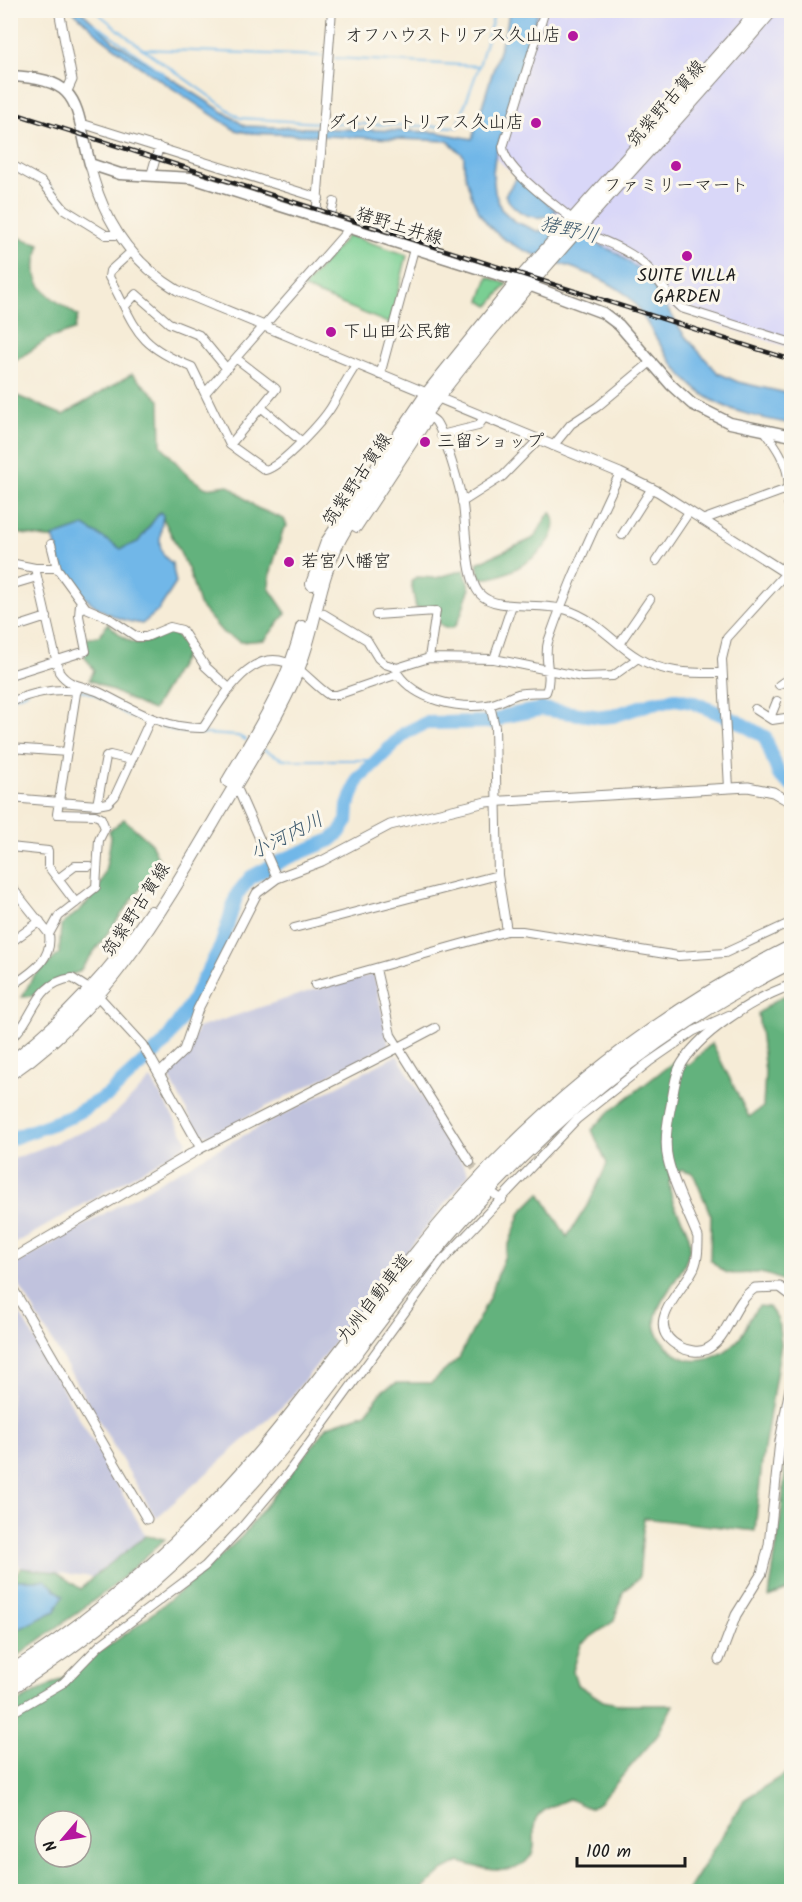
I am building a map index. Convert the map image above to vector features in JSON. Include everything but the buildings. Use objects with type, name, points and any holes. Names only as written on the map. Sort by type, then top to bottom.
[{"type":"highway","name":"九州自動車道","points":[[10,1672],[69,1633],[129,1586],[207,1512],[306,1397],[432,1234],[528,1131],[593,1074],[660,1024],[725,982],[792,947]]},
{"type":"highway","name":"九州自動車道","points":[[10,1688],[60,1655],[130,1601],[214,1524],[276,1454],[456,1225],[557,1121],[633,1058],[666,1035],[729,995],[792,961]]},
{"type":"main road","name":"筑紫野古賀線","points":[[573,229],[759,10]]},
{"type":"main road","name":"筑紫野古賀線","points":[[10,1074],[50,1042],[93,992],[157,902],[294,667],[311,587],[327,542],[431,397],[523,283],[772,10]]},
{"type":"main road","points":[[10,76],[39,77],[53,81],[67,91],[74,100],[90,164]]},
{"type":"main road","name":"猪野土井線","points":[[90,164],[120,174],[192,178],[523,283],[603,313],[618,325],[671,385],[692,404],[730,423],[792,436]]},
{"type":"main road","name":"筑紫野古賀線","points":[[10,1063],[125,963],[150,928],[265,737],[294,667],[335,546],[349,523],[427,416],[431,397]]},
{"type":"street","points":[[59,10],[72,80],[67,91]]},
{"type":"street","points":[[316,218],[332,10]]},
{"type":"street","points":[[545,10],[503,147],[504,156],[511,167],[573,229],[607,242],[648,268],[669,297],[681,308],[792,343]]},
{"type":"street","points":[[80,123],[319,198]]},
{"type":"street","points":[[151,175],[159,147]]},
{"type":"street","points":[[10,164],[42,182],[64,208],[106,235],[118,235]]},
{"type":"street","points":[[90,164],[97,194],[118,235],[151,272],[177,290],[431,397],[620,473],[652,488],[786,573]]},
{"type":"street","points":[[329,223],[334,202]]},
{"type":"street","points":[[375,237],[383,216]]},
{"type":"street","points":[[390,242],[395,225]]},
{"type":"street","points":[[206,392],[349,229]]},
{"type":"street","points":[[380,375],[414,249]]},
{"type":"street","points":[[131,252],[110,271],[109,277],[139,335],[150,347],[192,367],[230,444],[265,470],[272,468],[301,441],[332,406],[356,365]]},
{"type":"street","points":[[125,306],[136,294],[169,323],[199,335],[227,369]]},
{"type":"street","points":[[230,444],[276,389],[237,359]]},
{"type":"street","points":[[553,446],[571,424],[597,407],[652,361]]},
{"type":"street","points":[[262,408],[301,441]]},
{"type":"street","points":[[427,416],[441,435],[462,502],[471,566],[478,593],[492,604],[542,604],[580,614],[638,658],[653,666],[685,673],[722,673]]},
{"type":"street","points":[[441,435],[478,426],[484,418]]},
{"type":"street","points":[[765,430],[786,468],[788,489],[786,502],[792,515]]},
{"type":"street","points":[[462,502],[503,476],[538,440]]},
{"type":"street","points":[[324,614],[367,640],[378,658],[397,671],[413,690],[428,697],[465,705],[490,707],[518,694],[546,692],[550,684],[547,645],[587,542],[620,473]]},
{"type":"street","points":[[622,535],[652,488]]},
{"type":"street","points":[[702,520],[788,489]]},
{"type":"street","points":[[656,561],[689,512]]},
{"type":"street","points":[[51,544],[57,568],[80,603],[137,637],[146,637],[170,627],[182,630],[204,666],[230,689]]},
{"type":"street","points":[[729,788],[722,673],[722,658],[727,638],[786,573],[792,557]]},
{"type":"street","points":[[10,563],[35,568],[57,568]]},
{"type":"street","points":[[35,568],[57,662],[64,678],[77,689]]},
{"type":"street","points":[[10,585],[37,577]]},
{"type":"street","points":[[620,644],[650,599]]},
{"type":"street","points":[[10,675],[86,651],[79,616],[80,603]]},
{"type":"street","points":[[495,659],[512,604]]},
{"type":"street","points":[[376,615],[436,611],[429,658]]},
{"type":"street","points":[[10,629],[48,617]]},
{"type":"street","points":[[10,703],[20,697],[58,690],[97,691],[124,708],[182,729],[203,728],[242,673],[253,666],[278,662],[294,667],[329,695],[337,695],[429,658],[495,659],[582,677],[613,676],[638,658]]},
{"type":"street","points":[[779,685],[792,676]]},
{"type":"street","points":[[10,987],[43,962],[49,950],[49,934],[59,916],[96,887],[99,840],[104,824],[95,815],[57,814],[77,689]]},
{"type":"street","points":[[770,718],[777,701]]},
{"type":"street","points":[[490,707],[495,727],[498,875],[507,931]]},
{"type":"street","points":[[755,709],[770,718],[792,717]]},
{"type":"street","points":[[10,798],[97,805],[108,803],[115,796],[151,718]]},
{"type":"street","points":[[10,748],[67,752]]},
{"type":"street","points":[[97,805],[106,757],[110,755],[131,760]]},
{"type":"street","points":[[158,1070],[184,1050],[198,1009],[257,893],[276,876],[322,861],[390,825],[497,800],[748,786],[773,792],[792,803]]},
{"type":"street","points":[[234,787],[238,790],[276,876]]},
{"type":"street","points":[[10,847],[48,851],[48,866],[76,903]]},
{"type":"street","points":[[58,879],[75,866],[89,866]]},
{"type":"street","points":[[294,927],[498,875]]},
{"type":"street","points":[[10,885],[49,934]]},
{"type":"street","points":[[10,943],[40,921]]},
{"type":"street","points":[[315,986],[448,946],[507,931],[522,931],[678,956],[725,953],[792,922]]},
{"type":"street","points":[[376,969],[391,1035],[470,1162]]},
{"type":"street","points":[[10,1038],[27,1023],[39,996],[61,980],[72,978],[93,992],[143,1045],[201,1148]]},
{"type":"street","points":[[792,985],[776,990],[744,1009],[706,1037],[688,1054],[678,1071],[667,1128],[667,1158],[698,1237],[698,1247],[692,1274],[675,1293],[665,1312],[664,1329],[675,1344],[684,1349],[706,1350],[719,1340],[737,1304],[755,1288],[780,1287],[792,1296]]},
{"type":"street","points":[[10,1714],[63,1683],[100,1645],[204,1566],[242,1527],[287,1474],[442,1261],[577,1119],[694,1031],[744,1009]]},
{"type":"street","points":[[10,1260],[201,1148],[435,1029]]},
{"type":"street","points":[[494,1194],[502,1200]]},
{"type":"street","points":[[10,1284],[147,1519]]},
{"type":"street","points":[[719,1660],[736,1616],[762,1573],[769,1545],[780,1441],[792,1378]]},
{"type":"shaded area","points":[[538,11],[791,11],[791,348],[669,308],[647,276],[617,253],[579,235],[495,157]]},
{"type":"shaded area","points":[[374,974],[389,1045],[210,1135],[197,1131],[168,1074],[184,1058],[198,1028],[310,991]]},
{"type":"shaded area","points":[[397,1055],[469,1174],[287,1402],[156,1518],[12,1273],[16,1264],[212,1152]]},
{"type":"shaded area","points":[[151,1079],[187,1140],[185,1146],[11,1246],[11,1160],[105,1123]]},
{"type":"shaded area","points":[[10,1296],[146,1536],[93,1577],[21,1568],[11,1555]]},
{"type":"green space","points":[[10,235],[40,244],[36,258],[37,280],[48,294],[78,316],[74,330],[48,339],[11,364]]},
{"type":"green space","points":[[348,235],[407,255],[390,324],[303,288]]},
{"type":"green space","points":[[488,277],[507,284],[489,306],[480,301]]},
{"type":"green space","points":[[132,374],[160,400],[161,445],[188,476],[206,488],[228,485],[257,508],[284,519],[287,526],[283,530],[270,575],[269,588],[286,613],[265,640],[241,642],[223,633],[199,605],[189,571],[160,512],[138,542],[121,549],[105,541],[46,538],[11,532],[10,393],[63,415]]},
{"type":"green space","points":[[551,512],[555,524],[552,536],[544,548],[519,567],[491,578],[480,578],[477,563],[532,539]]},
{"type":"green space","points":[[464,570],[470,589],[459,620],[453,628],[445,628],[439,623],[438,607],[416,608],[411,582],[416,577],[436,578]]},
{"type":"green space","points":[[108,623],[124,638],[137,643],[170,632],[183,644],[186,654],[153,710],[89,680],[94,670],[85,657],[84,639],[99,636]]},
{"type":"green space","points":[[124,819],[151,843],[160,862],[79,972],[61,978],[32,996],[22,997],[33,977],[59,954],[61,925],[93,897],[106,867],[111,837],[109,831]]},
{"type":"green space","points":[[791,993],[791,1285],[763,1274],[728,1273],[710,1259],[711,1216],[693,1173],[681,1169],[669,1182],[673,1202],[686,1227],[690,1242],[681,1272],[657,1312],[656,1326],[661,1340],[676,1354],[692,1360],[700,1360],[717,1356],[732,1346],[741,1336],[752,1314],[759,1306],[769,1307],[778,1320],[781,1344],[762,1462],[755,1531],[644,1518],[639,1578],[623,1592],[614,1621],[581,1644],[573,1671],[577,1684],[603,1701],[623,1705],[673,1705],[657,1736],[599,1803],[589,1808],[569,1799],[549,1807],[537,1817],[532,1854],[526,1862],[508,1870],[488,1869],[460,1862],[443,1871],[421,1891],[11,1892],[11,1706],[61,1679],[138,1625],[206,1570],[242,1536],[328,1426],[366,1413],[384,1389],[397,1383],[431,1383],[459,1358],[489,1298],[521,1212],[540,1193],[567,1237],[590,1201],[607,1164],[592,1130],[608,1113],[676,1060],[689,1065],[712,1043],[749,1117],[763,1107],[765,1072],[758,1013],[779,998]]},
{"type":"green space","points":[[791,1409],[791,1589],[769,1597],[781,1515]]},
{"type":"green space","points":[[146,1536],[165,1539],[112,1587],[11,1661],[10,1633],[55,1611],[45,1580],[11,1580],[21,1568],[56,1572],[81,1589]]},
{"type":"green space","points":[[791,1770],[791,1891],[687,1891],[745,1799]]},
{"type":"water","points":[[73,11],[81,11],[113,41],[245,126],[436,132],[472,139],[507,25],[509,11],[538,11],[495,157],[493,173],[495,192],[501,209],[514,221],[537,231],[579,235],[617,253],[647,276],[684,335],[718,373],[738,382],[791,394],[791,424],[729,408],[698,391],[671,362],[638,309],[624,293],[603,280],[535,255],[496,233],[481,215],[470,191],[464,169],[464,156],[448,141],[249,133],[235,130],[139,66],[101,37]]},
{"type":"water","points":[[518,176],[556,211],[542,217],[535,217],[521,212],[509,202],[505,195]]},
{"type":"water","points":[[160,512],[163,515],[161,548],[166,559],[172,563],[176,583],[158,611],[142,624],[105,612],[84,597],[75,587],[60,561],[53,537],[84,526],[121,549],[138,542]]},
{"type":"water","points":[[11,1580],[45,1580],[63,1596],[55,1611],[11,1633]]},
{"type":"waterway","points":[[94,10],[139,46],[240,118],[320,123]]},
{"type":"waterway","points":[[479,66],[495,11]]},
{"type":"waterway","points":[[94,23],[164,74]]},
{"type":"waterway","points":[[142,49],[323,56]]},
{"type":"waterway","points":[[327,123],[457,127],[479,66],[335,58]]},
{"type":"waterway","points":[[44,180],[66,204],[102,228]]},
{"type":"waterway","points":[[80,690],[94,694],[127,715],[147,722]]},
{"type":"waterway","points":[[10,698],[27,692]]},
{"type":"waterway","name":"小河内川","points":[[10,1139],[70,1117],[108,1095],[164,1044],[191,1003],[221,946],[237,894],[251,877],[285,859],[331,840],[339,833],[347,821],[348,806],[358,779],[405,733],[426,723],[494,722],[505,716],[542,709],[601,717],[613,716],[652,703],[676,699],[692,702],[737,721],[765,737],[779,775],[792,786]]},
{"type":"waterway","points":[[152,723],[178,732],[238,736],[246,740]]},
{"type":"waterway","points":[[262,749],[283,759],[375,760]]},
{"type":"tunnel","points":[[470,1162],[484,1181]]},
{"type":"railway","points":[[10,112],[792,360]]},
{"type":"place","name":"オフハウストリアス久山店","points":[[573,36]]},
{"type":"place","name":"ダイソートリアス久山店","points":[[536,123]]},
{"type":"place","name":"ファミリーマート","points":[[676,166]]},
{"type":"place","name":"SUITE VILLA GARDEN","points":[[687,256]]},
{"type":"place","name":"下山田公民館","points":[[331,332]]},
{"type":"place","name":"三留ショップ","points":[[425,442]]},
{"type":"place","name":"若宮八幡宮","points":[[289,562]]},
{"type":"water label","name":"猪野川","points":[[569,231]]}]
